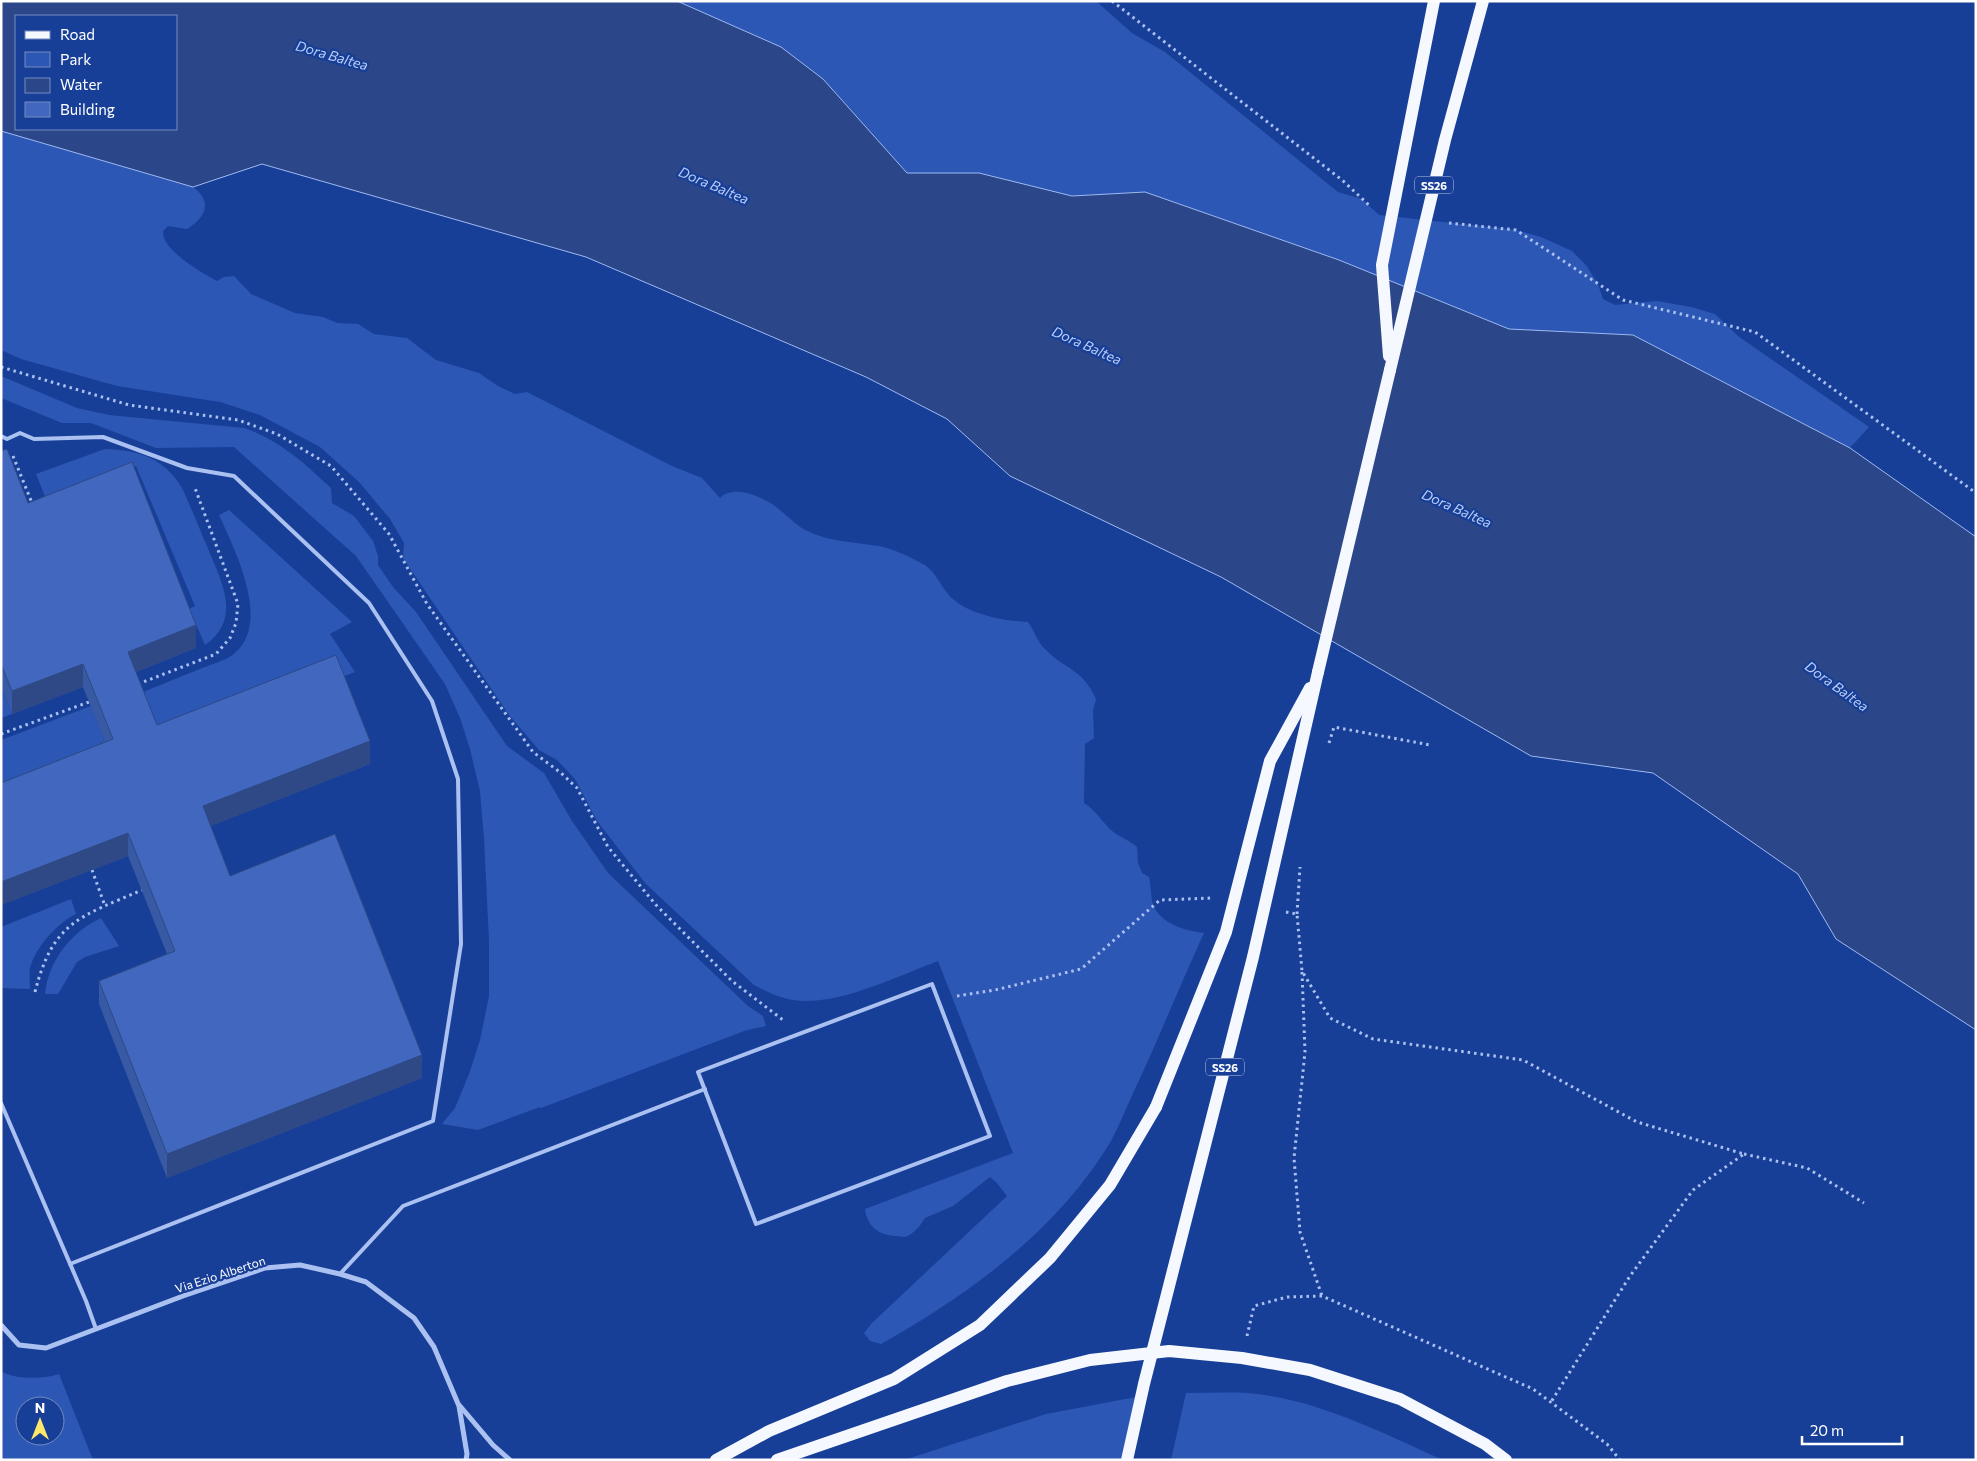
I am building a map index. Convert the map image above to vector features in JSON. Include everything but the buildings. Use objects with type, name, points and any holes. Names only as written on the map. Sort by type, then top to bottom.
[{"type":"main road","points":[[1390,370],[1382,265],[1434,1]]},
{"type":"main road","name":"SS26","points":[[1127,1460],[1144,1384],[1253,957],[1318,672],[1445,140],[1483,1]]},
{"type":"main road","points":[[716,1460],[769,1431],[894,1379],[980,1325],[1050,1258],[1110,1185],[1156,1107],[1226,932],[1270,761],[1318,672]]},
{"type":"main road","points":[[777,1460],[1007,1380],[1090,1360],[1170,1351],[1242,1358],[1310,1370],[1400,1400],[1484,1444],[1506,1460]]},
{"type":"street","name":"Via Ezio Alberton","points":[[1,1325],[19,1345],[46,1348],[183,1296],[265,1268],[300,1265],[340,1274],[366,1282],[414,1318],[434,1347],[459,1406],[467,1454],[466,1460]]},
{"type":"street","points":[[459,1406],[493,1445],[510,1460]]},
{"type":"lane","points":[[1,436],[7,439],[20,433],[34,439],[103,437],[187,468],[234,476],[369,603],[432,701],[458,779],[461,944],[432,1121],[70,1264]]},
{"type":"lane","points":[[932,984],[938,999],[990,1136],[756,1224],[698,1072],[932,984]]},
{"type":"lane","points":[[340,1274],[403,1206],[705,1089]]},
{"type":"lane","points":[[1,1103],[86,1301],[96,1329]]},
{"type":"path","points":[[1112,1],[1342,180],[1373,210]]},
{"type":"path","points":[[1447,223],[1516,230],[1623,300],[1755,332],[1976,493]]},
{"type":"path","points":[[1,367],[129,405],[238,420],[277,434],[331,466],[389,534],[427,604],[527,745],[577,788],[608,847],[656,906],[732,981],[801,1033]]},
{"type":"path","points":[[7,439],[35,512]]},
{"type":"path","points":[[132,686],[216,654],[230,638],[236,623],[238,604],[187,468]]},
{"type":"path","points":[[1,734],[89,702]]},
{"type":"path","points":[[1328,745],[1334,727],[1430,745]]},
{"type":"path","points":[[1300,866],[1297,914],[1302,971],[1305,1052],[1294,1158],[1300,1232],[1322,1296]]},
{"type":"path","points":[[92,870],[105,906]]},
{"type":"path","points":[[36,992],[42,967],[52,945],[68,927],[87,913],[142,890]]},
{"type":"path","points":[[938,999],[995,990],[1081,969],[1160,900],[1214,898]]},
{"type":"path","points":[[1280,910],[1297,914]]},
{"type":"path","points":[[1302,971],[1330,1018],[1373,1039],[1523,1060],[1637,1122],[1744,1154],[1807,1168],[1864,1203]]},
{"type":"path","points":[[1551,1402],[1630,1276],[1693,1190],[1744,1154]]},
{"type":"path","points":[[1242,1358],[1254,1306],[1287,1298],[1322,1296],[1533,1389],[1607,1444],[1620,1460]]},
{"type":"green space","points":[[677,1],[1096,1],[1132,33],[1165,52],[1338,192],[1362,199],[1379,215],[1516,230],[1541,237],[1572,251],[1586,265],[1598,284],[1603,299],[1615,305],[1657,301],[1691,307],[1715,314],[1738,336],[1869,427],[1850,448],[1633,335],[1509,329],[1339,260],[1145,192],[1072,196],[979,173],[907,173],[823,79],[781,47]]},
{"type":"green space","points":[[1,131],[193,187],[203,198],[205,209],[203,214],[187,229],[168,226],[163,231],[163,235],[170,248],[189,264],[211,278],[217,281],[224,277],[234,276],[251,294],[295,313],[323,317],[337,323],[358,324],[374,334],[407,338],[436,360],[479,373],[498,386],[515,394],[527,392],[672,466],[702,478],[720,498],[732,492],[760,497],[805,530],[814,534],[841,541],[879,546],[906,555],[926,566],[948,594],[964,607],[996,618],[1028,622],[1044,648],[1085,681],[1096,699],[1093,710],[1094,738],[1085,744],[1084,803],[1113,831],[1137,847],[1138,863],[1142,873],[1149,877],[1153,905],[1157,912],[1168,922],[1182,928],[1204,933],[1111,1141],[1090,1173],[1065,1203],[1010,1257],[947,1304],[914,1325],[881,1344],[870,1341],[864,1333],[872,1323],[1007,1196],[990,1177],[953,1206],[925,1218],[914,1232],[905,1237],[891,1236],[880,1232],[868,1221],[866,1215],[865,1209],[1013,1153],[938,961],[867,989],[828,999],[793,1000],[773,994],[754,985],[646,884],[597,821],[575,779],[557,760],[539,750],[509,715],[403,558],[404,543],[390,519],[359,482],[320,447],[260,415],[220,402],[117,386],[21,359],[1,350]]},
{"type":"green space","points":[[1,376],[77,408],[109,415],[244,428],[269,439],[301,461],[331,488],[332,503],[354,516],[373,541],[378,556],[378,565],[393,587],[416,612],[507,746],[544,773],[572,821],[608,873],[748,1006],[763,1016],[766,1026],[747,1030],[478,1130],[442,1124],[455,1108],[469,1074],[480,1040],[489,996],[489,940],[480,791],[460,718],[445,684],[356,556],[234,447],[156,448],[91,423],[62,423],[1,398]]},
{"type":"green space","points":[[105,449],[129,451],[150,458],[168,470],[183,490],[219,576],[226,600],[223,624],[216,635],[205,645],[189,609],[195,606],[136,466],[115,474],[53,516],[36,474]]},
{"type":"green space","points":[[229,510],[352,622],[330,634],[355,672],[157,748],[136,695],[228,658],[242,645],[249,628],[248,589],[242,568],[219,515]]},
{"type":"green space","points":[[1,687],[12,714],[1,718]]},
{"type":"green space","points":[[91,706],[113,762],[1,806],[1,740]]},
{"type":"green space","points":[[71,899],[76,914],[54,930],[37,952],[30,968],[30,989],[1,988],[1,927]]},
{"type":"green space","points":[[101,918],[119,946],[85,957],[77,962],[58,994],[45,994],[51,970],[63,948],[80,931]]},
{"type":"green space","points":[[1,1371],[14,1376],[30,1378],[59,1374],[93,1460],[1,1460]]},
{"type":"green space","points":[[1186,1393],[1248,1393],[1298,1402],[1323,1409],[1372,1428],[1443,1460],[1171,1460]]},
{"type":"green space","points":[[1136,1397],[1121,1460],[904,1460],[1046,1414]]},
{"type":"water","name":"Dora Baltea","points":[[1,1],[677,1],[781,47],[823,79],[907,173],[979,173],[1072,196],[1145,192],[1339,260],[1509,329],[1633,335],[1850,448],[1976,537],[1976,1030],[1836,939],[1798,874],[1653,773],[1531,756],[1221,577],[1010,476],[947,419],[866,377],[586,257],[262,164],[193,187],[1,131]]}]
